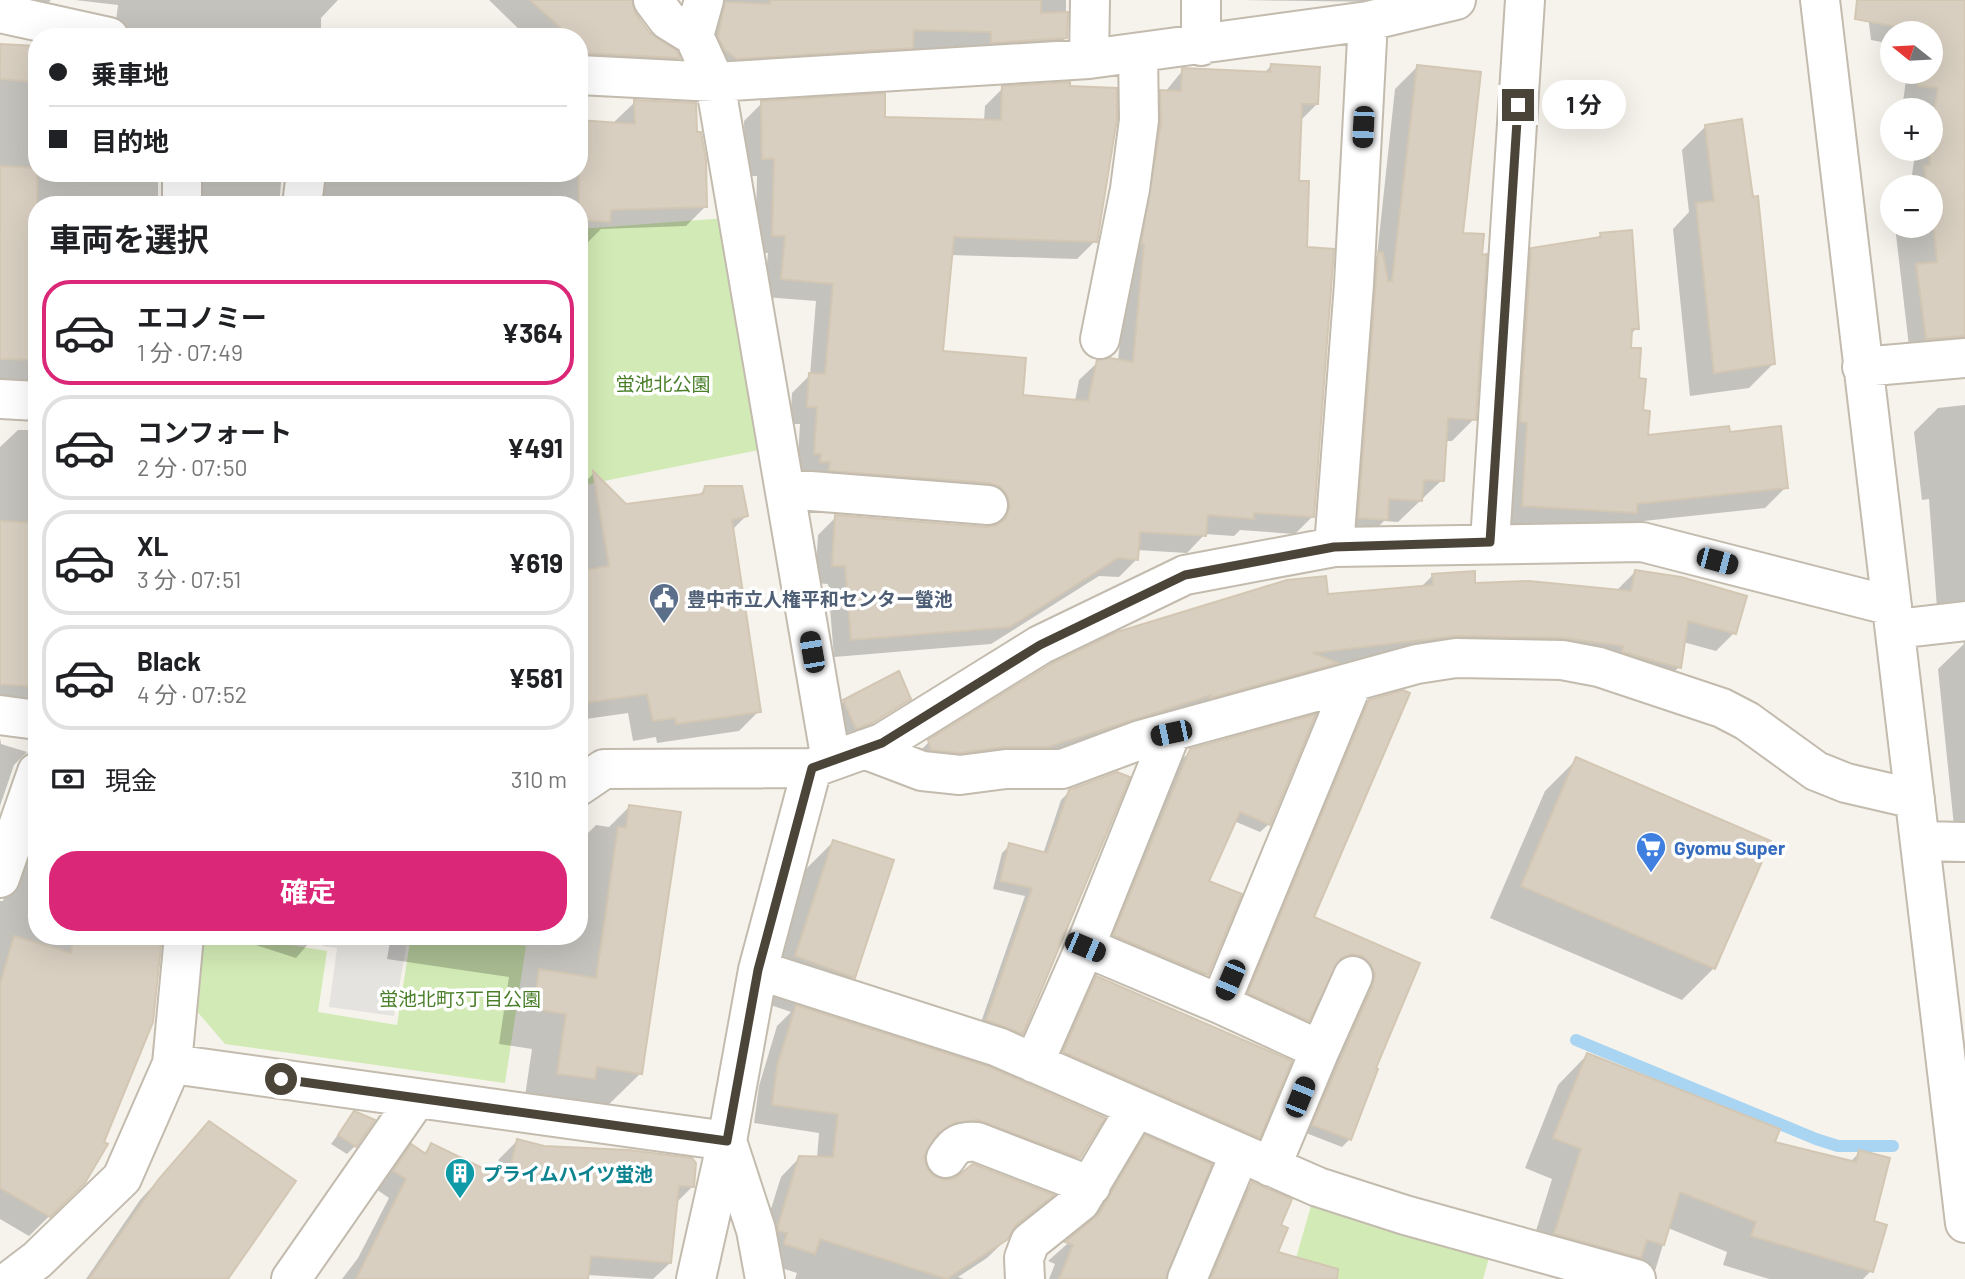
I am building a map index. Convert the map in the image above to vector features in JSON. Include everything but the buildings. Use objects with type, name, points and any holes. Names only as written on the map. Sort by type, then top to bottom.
[{"type":"street","points":[[653,0],[668,20],[694,36],[715,82],[785,489],[835,759],[758,970],[727,1141],[696,1279]]},
{"type":"street","points":[[694,36],[704,0]]},
{"type":"street","points":[[1088,59],[1090,0]]},
{"type":"street","points":[[1201,0],[1201,46]]},
{"type":"street","points":[[588,75],[715,82],[1088,59],[1201,46],[1368,21],[1455,0]]},
{"type":"street","points":[[1490,542],[1525,0]]},
{"type":"street","points":[[1820,0],[1965,1223]]},
{"type":"street","points":[[0,13],[68,28]]},
{"type":"street","points":[[1334,547],[1354,284],[1368,21]]},
{"type":"street","points":[[1100,339],[1130,189],[1139,120],[1138,53]]},
{"type":"street","points":[[1862,367],[1965,358]]},
{"type":"street","points":[[0,399],[28,401]]},
{"type":"street","points":[[785,489],[988,505]]},
{"type":"street","points":[[835,759],[882,743],[1040,645],[1185,575],[1334,547],[1490,542],[1642,542],[1894,618],[1965,621]]},
{"type":"street","points":[[588,780],[604,769],[835,759],[960,775],[1006,769],[1062,769],[1140,740],[1417,664],[1456,658],[1562,660],[1599,667],[1722,708],[1747,721],[1816,771],[1846,783],[1915,799]]},
{"type":"street","points":[[1220,1004],[1352,684]]},
{"type":"street","points":[[0,715],[28,719]]},
{"type":"street","points":[[1034,1063],[1085,947],[1171,733]]},
{"type":"street","points":[[0,878],[28,798]]},
{"type":"street","points":[[1920,841],[1965,842]]},
{"type":"street","points":[[0,1250],[25,1270],[122,1178],[172,1064],[183,945]]},
{"type":"street","points":[[1085,947],[1320,1050]]},
{"type":"street","points":[[758,970],[998,1047],[1318,1187],[1405,1215],[1636,1279]]},
{"type":"street","points":[[1187,1279],[1320,1050],[1353,976]]},
{"type":"street","points":[[172,1064],[727,1141]]},
{"type":"street","points":[[291,1279],[416,1098]]},
{"type":"street","points":[[1025,1279],[1024,1258],[1030,1242],[1069,1213],[1091,1186],[1136,1108]]},
{"type":"street","points":[[727,1141],[756,1230],[765,1279]]},
{"type":"street","points":[[946,1157],[953,1146],[960,1142],[977,1142],[1091,1186]]},
{"type":"green space","name":"蛍池北公園","points":[[726,218],[746,384],[759,450],[588,484],[588,228]]},
{"type":"green space","name":"蛍池北町3丁目公園","points":[[202,945],[290,945],[327,951],[318,1012],[397,1025],[410,945],[526,946],[505,1083],[225,1044],[195,1009]]},
{"type":"green space","points":[[1313,1199],[1490,1254],[1483,1279],[1290,1279]]},
{"type":"shaded area","points":[[406,945],[394,1016],[329,1007],[337,948],[322,946]]},
{"type":"waterway","points":[[1576,1040],[1816,1139],[1838,1146],[1893,1146]]},
{"type":"place","name":"豊中市立人権平和センター螢池","points":[[664,625]]},
{"type":"place","name":"Gyomu Super","points":[[1651,874]]},
{"type":"place","name":"プライムハイツ蛍池","points":[[460,1200]]},
{"type":"route","points":[[281,1079],[727,1141],[758,970],[812,768],[882,743],[1040,645],[1185,575],[1334,547],[1490,542],[1518,105]]}]
